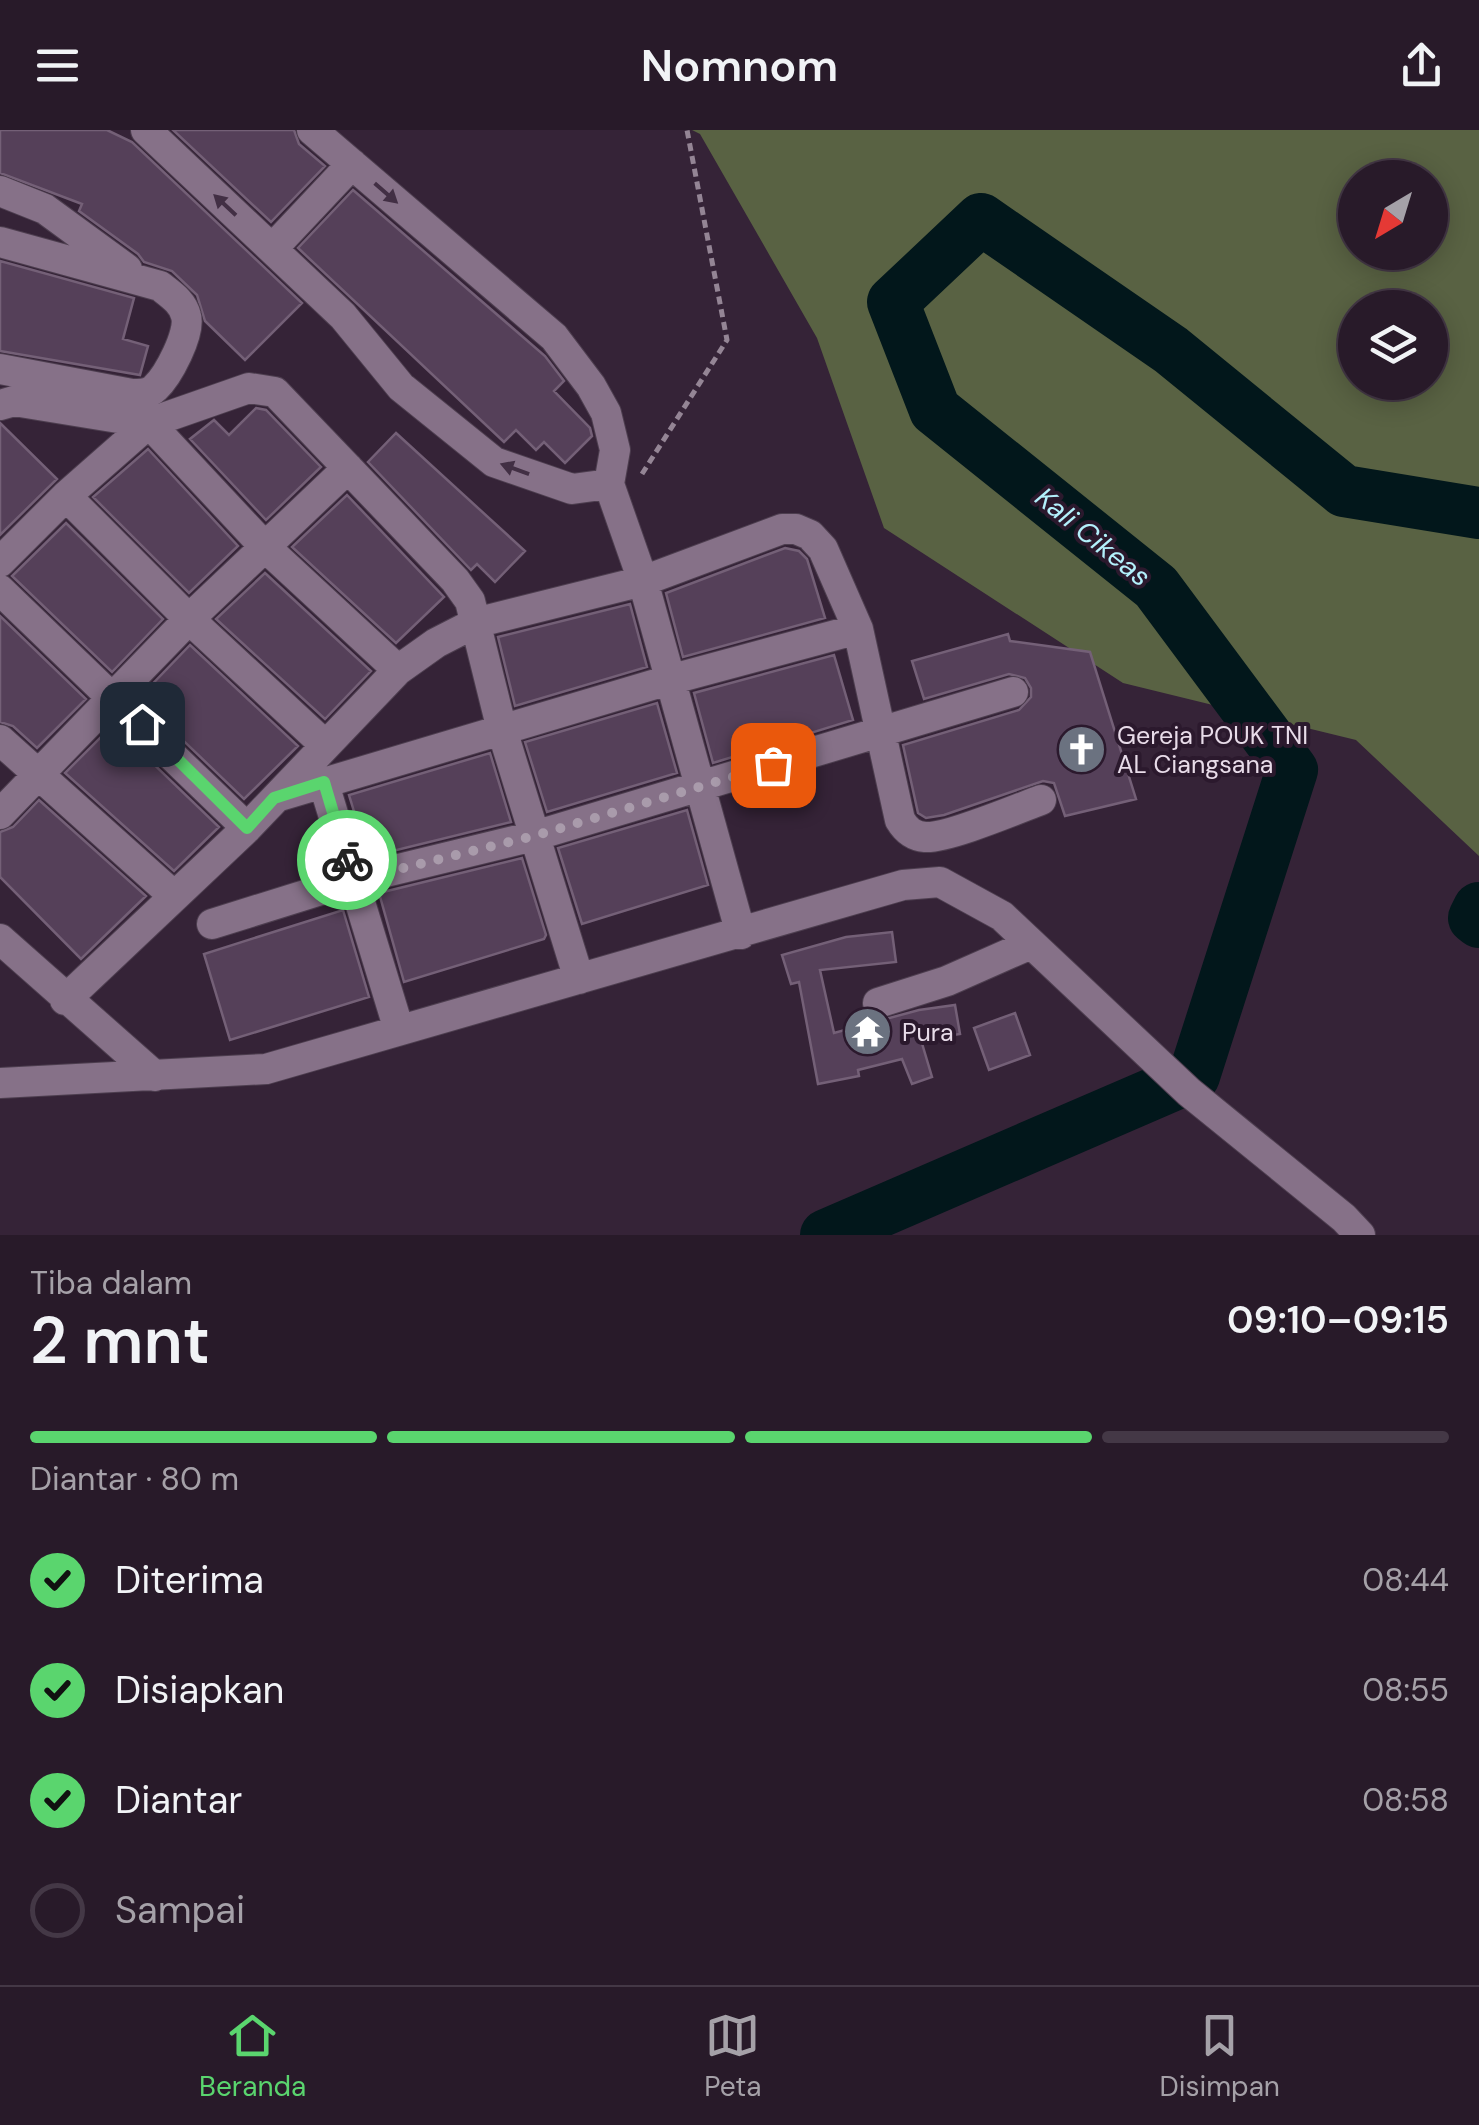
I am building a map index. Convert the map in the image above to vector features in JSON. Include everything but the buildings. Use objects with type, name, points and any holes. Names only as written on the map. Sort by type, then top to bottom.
[{"type":"street","points":[[146,130],[342,316],[401,387],[494,462],[572,489],[614,497]]},
{"type":"street","points":[[312,130],[554,337],[606,413],[616,450],[614,497],[644,581],[739,929]]},
{"type":"street","points":[[272,249],[352,164]]},
{"type":"street","points":[[0,191],[46,209],[142,280]]},
{"type":"street","points":[[0,242],[160,286],[176,298],[187,318],[184,340],[154,390],[132,394],[0,370]]},
{"type":"street","points":[[0,562],[149,422],[228,394],[262,388],[286,401],[456,580],[470,601],[502,730],[579,979]]},
{"type":"street","points":[[0,405],[14,401],[149,422],[264,546],[398,670]]},
{"type":"street","points":[[0,814],[189,619],[348,468]]},
{"type":"street","points":[[66,496],[189,619],[324,744]]},
{"type":"street","points":[[65,1000],[247,828],[398,670],[436,644],[475,623],[644,581],[782,529],[810,535],[823,548],[858,629],[900,820],[912,834],[933,837],[1041,800]]},
{"type":"street","points":[[0,590],[247,828]]},
{"type":"street","points":[[274,798],[669,680],[858,629]]},
{"type":"street","points":[[212,924],[354,880],[534,836],[1013,692]]},
{"type":"street","points":[[0,740],[174,896]]},
{"type":"street","points":[[324,782],[399,1030]]},
{"type":"street","points":[[0,1083],[266,1070],[739,929],[903,885],[940,882],[1002,916],[1189,1092],[1360,1235]]},
{"type":"street","points":[[0,939],[156,1076]]},
{"type":"street","points":[[878,1004],[1031,944]]},
{"type":"path","points":[[614,497],[727,340],[686,130]]},
{"type":"green space","points":[[692,130],[1479,130],[1479,856],[1356,740],[1123,683],[884,528],[817,338],[700,134]]},
{"type":"waterway","name":"Kali Cikeas","points":[[826,1235],[1194,1076],[1292,770],[1156,587],[935,410],[893,302],[981,219],[1171,350],[1344,491],[1479,513]]},
{"type":"waterway","name":"Kali Cikeas","points":[[1479,908],[1474,918],[1479,922]]},
{"type":"way so far","points":[[347,860],[354,880],[534,836],[773,765]]},
{"type":"place","name":"Gereja POUK TNI AL Ciangsana","points":[[1082,749]]},
{"type":"place","name":"Pura","points":[[867,1032]]},
{"type":"route","points":[[142,724],[247,828],[274,798],[324,782],[347,860]]}]
